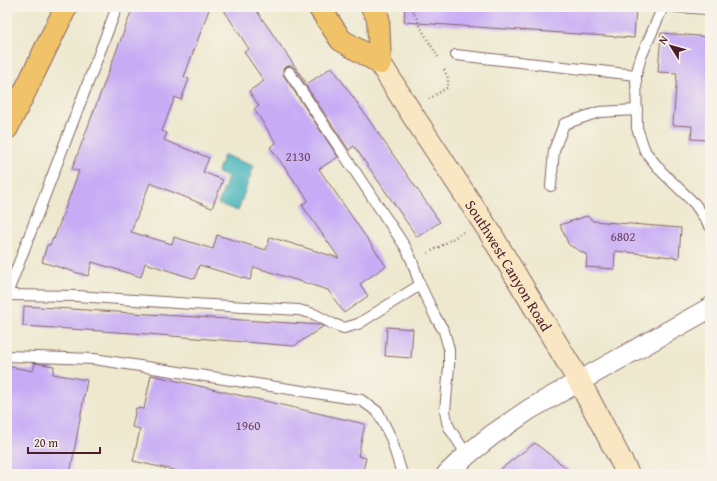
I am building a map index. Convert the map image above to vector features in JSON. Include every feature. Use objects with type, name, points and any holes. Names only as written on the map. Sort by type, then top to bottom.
[{"type":"highway","points":[[7,128],[66,7]]},
{"type":"highway","points":[[319,7],[341,40],[380,63]]},
{"type":"highway","points":[[372,7],[378,18],[380,63]]},
{"type":"main road","name":"Southwest Canyon Road","points":[[380,63],[481,219],[579,381],[628,474]]},
{"type":"street","points":[[447,474],[467,455],[492,435],[525,412],[710,308]]},
{"type":"lane","points":[[117,7],[7,294],[77,296],[299,310],[314,314],[344,328],[358,324],[420,285]]},
{"type":"lane","points":[[662,7],[641,57],[636,75],[637,128],[645,151],[661,171],[695,204],[710,226]]},
{"type":"lane","points":[[676,7],[710,9]]},
{"type":"lane","points":[[456,55],[636,75]]},
{"type":"lane","points":[[289,72],[406,248],[420,285],[444,331],[449,349],[445,411],[447,422],[467,455]]},
{"type":"lane","points":[[551,186],[554,150],[564,124],[599,112],[637,110]]},
{"type":"lane","points":[[7,356],[94,359],[361,400],[378,412],[391,438],[402,474]]},
{"type":"path","points":[[410,111],[448,87],[448,78],[411,7]]},
{"type":"path","points":[[412,262],[441,246],[481,219]]},
{"type":"water","points":[[224,155],[254,166],[238,211],[218,204],[228,177],[217,173]]},
{"type":"building","points":[[133,7],[210,7],[184,77],[189,79],[181,100],[175,97],[162,131],[167,133],[164,140],[209,158],[203,172],[223,180],[212,208],[150,183],[131,232],[172,244],[174,237],[213,249],[217,235],[266,250],[270,237],[339,258],[302,205],[308,200],[270,147],[276,143],[254,109],[259,106],[249,91],[264,81],[244,52],[249,49],[222,7],[254,7],[307,84],[332,67],[440,222],[417,237],[354,146],[349,150],[294,68],[292,66],[288,66],[283,69],[284,76],[338,157],[319,169],[386,266],[360,284],[368,296],[344,313],[328,290],[254,267],[250,280],[199,265],[195,279],[145,263],[141,277],[92,262],[88,276],[42,262],[47,245],[50,245],[53,238],[54,239],[79,171],[72,169]]},
{"type":"building","points":[[405,7],[636,7],[634,38],[404,22]]},
{"type":"building","points":[[661,33],[710,37],[710,140],[691,139],[692,126],[673,125],[677,73],[658,72]]},
{"type":"building","points":[[587,216],[593,221],[681,228],[679,258],[615,251],[614,269],[586,267],[587,255],[569,245],[560,225]]},
{"type":"building","points":[[24,306],[324,326],[294,346],[23,326]]},
{"type":"building","points":[[387,327],[413,329],[411,358],[385,356]]},
{"type":"building","points":[[35,363],[54,366],[53,374],[87,380],[70,474],[7,474],[7,366],[33,371]]},
{"type":"building","points":[[151,375],[365,424],[358,456],[366,458],[362,474],[191,474],[133,461],[140,429],[132,427],[136,408],[144,409]]},
{"type":"building","points":[[535,443],[574,474],[494,474]]}]
